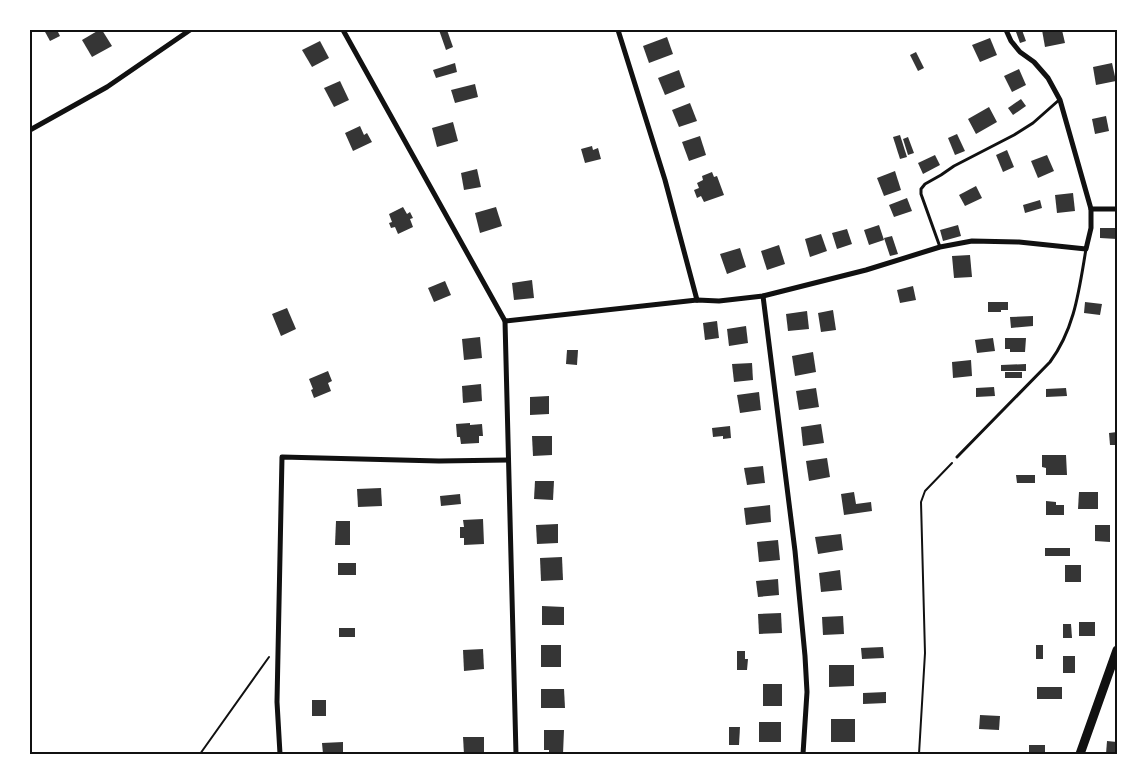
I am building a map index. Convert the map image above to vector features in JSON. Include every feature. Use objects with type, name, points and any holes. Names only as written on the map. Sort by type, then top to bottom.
[{"type":"street","points":[[30,130],[107,87],[190,30]]},
{"type":"street","points":[[343,30],[505,321],[516,754]]},
{"type":"street","points":[[618,30],[665,180],[697,300]]},
{"type":"street","points":[[505,321],[697,300],[719,301],[763,296],[866,270],[940,247],[972,241],[1018,242],[1086,249],[1091,209],[1060,100],[1048,78],[1034,62],[1020,52],[1011,41],[1006,30]]},
{"type":"street","points":[[1091,209],[1117,209]]},
{"type":"street","points":[[763,296],[795,551],[805,656],[808,692],[803,754]]},
{"type":"street","points":[[280,754],[277,702],[282,457],[439,461],[508,460]]},
{"type":"street","points":[[1080,754],[1117,650]]},
{"type":"lane","points":[[940,247],[921,194],[921,189],[925,184],[954,166],[1014,135],[1033,123],[1060,100]]},
{"type":"lane","points":[[957,457],[1050,362],[1056,353],[1076,307],[1086,249]]},
{"type":"path","points":[[919,754],[925,653],[921,502],[926,490],[957,457]]},
{"type":"path","points":[[200,754],[278,645]]},
{"type":"building","points":[[44,30],[57,30],[60,36],[50,41]]},
{"type":"building","points":[[102,30],[112,46],[92,57],[82,40]]},
{"type":"building","points":[[439,30],[447,30],[453,47],[446,50]]},
{"type":"building","points":[[1022,30],[1026,41],[1020,43],[1016,32]]},
{"type":"building","points":[[1042,30],[1062,30],[1065,43],[1045,47]]},
{"type":"building","points":[[667,37],[673,54],[649,63],[643,46]]},
{"type":"building","points":[[990,38],[997,55],[980,62],[972,45]]},
{"type":"building","points":[[320,41],[329,58],[312,67],[302,50]]},
{"type":"building","points":[[916,52],[924,68],[918,71],[910,55]]},
{"type":"building","points":[[455,63],[457,72],[436,78],[433,70]]},
{"type":"building","points":[[1112,63],[1116,81],[1096,85],[1093,67]]},
{"type":"building","points":[[1019,69],[1026,85],[1012,92],[1004,76]]},
{"type":"building","points":[[679,70],[685,87],[665,95],[658,78]]},
{"type":"building","points":[[340,81],[349,100],[334,107],[324,88]]},
{"type":"building","points":[[475,84],[478,97],[455,103],[451,90]]},
{"type":"building","points":[[1021,99],[1026,106],[1013,115],[1008,108]]},
{"type":"building","points":[[690,103],[697,121],[679,127],[672,110]]},
{"type":"building","points":[[989,107],[997,122],[976,134],[968,119]]},
{"type":"building","points":[[1106,116],[1109,131],[1095,134],[1092,119]]},
{"type":"building","points":[[453,122],[458,141],[437,147],[432,128]]},
{"type":"building","points":[[360,126],[364,135],[367,133],[372,142],[353,151],[345,133]]},
{"type":"building","points":[[957,134],[965,151],[955,155],[948,138]]},
{"type":"building","points":[[900,135],[907,157],[900,159],[893,137]]},
{"type":"building","points":[[700,136],[706,155],[689,161],[682,142]]},
{"type":"building","points":[[908,137],[914,153],[908,155],[903,139]]},
{"type":"building","points":[[592,146],[593,150],[598,148],[601,159],[585,163],[581,149]]},
{"type":"building","points":[[1007,150],[1014,167],[1003,172],[996,155]]},
{"type":"building","points":[[935,155],[940,165],[923,174],[918,163]]},
{"type":"building","points":[[1047,155],[1054,171],[1038,178],[1031,161]]},
{"type":"building","points":[[477,169],[481,187],[464,190],[461,173]]},
{"type":"building","points":[[895,171],[901,190],[884,196],[877,178]]},
{"type":"building","points":[[712,172],[714,177],[717,176],[724,195],[704,202],[701,196],[697,198],[694,190],[699,188],[697,183],[703,180],[702,176]]},
{"type":"building","points":[[976,186],[982,198],[965,206],[959,195]]},
{"type":"building","points":[[1073,193],[1075,211],[1057,213],[1055,195]]},
{"type":"building","points":[[907,198],[912,211],[894,217],[889,205]]},
{"type":"building","points":[[1040,200],[1042,208],[1025,213],[1023,205]]},
{"type":"building","points":[[403,207],[407,214],[410,212],[413,218],[410,219],[413,227],[398,234],[395,227],[391,228],[389,223],[392,222],[389,214]]},
{"type":"building","points":[[496,207],[502,226],[480,233],[475,213]]},
{"type":"building","points":[[879,225],[884,240],[869,245],[864,230]]},
{"type":"building","points":[[958,225],[961,236],[943,241],[940,230]]},
{"type":"building","points":[[1100,228],[1117,228],[1117,239],[1100,238]]},
{"type":"building","points":[[847,229],[852,244],[837,249],[832,233]]},
{"type":"building","points":[[821,234],[827,251],[810,257],[805,239]]},
{"type":"building","points":[[892,236],[898,254],[890,256],[884,238]]},
{"type":"building","points":[[779,245],[785,264],[767,270],[761,251]]},
{"type":"building","points":[[740,248],[746,267],[727,274],[720,254]]},
{"type":"building","points":[[970,255],[972,277],[954,278],[952,256]]},
{"type":"building","points":[[532,280],[534,298],[514,300],[512,283]]},
{"type":"building","points":[[445,281],[451,295],[434,302],[428,288]]},
{"type":"building","points":[[913,286],[916,300],[900,303],[897,290]]},
{"type":"building","points":[[988,302],[1008,302],[1008,310],[988,312]]},
{"type":"building","points":[[1085,302],[1102,304],[1100,315],[1084,313]]},
{"type":"building","points":[[287,308],[296,329],[281,336],[272,314]]},
{"type":"building","points":[[833,310],[836,330],[821,332],[818,313]]},
{"type":"building","points":[[807,311],[809,329],[788,331],[786,314]]},
{"type":"building","points":[[1033,316],[1033,326],[1011,328],[1010,317]]},
{"type":"building","points":[[717,321],[719,338],[705,340],[703,323]]},
{"type":"building","points":[[746,326],[748,343],[729,346],[727,329]]},
{"type":"building","points":[[480,337],[482,358],[464,360],[462,339]]},
{"type":"building","points":[[993,338],[995,351],[977,353],[975,340]]},
{"type":"building","points":[[1005,338],[1026,338],[1025,352],[1010,352],[1010,349],[1005,349]]},
{"type":"building","points":[[567,350],[578,350],[577,365],[566,364]]},
{"type":"building","points":[[813,352],[816,372],[795,376],[792,356]]},
{"type":"building","points":[[971,360],[972,376],[953,378],[952,362]]},
{"type":"building","points":[[752,363],[753,380],[734,382],[732,364]]},
{"type":"building","points":[[1026,364],[1026,371],[1001,371],[1001,365]]},
{"type":"building","points":[[328,371],[332,381],[328,383],[331,391],[314,398],[309,379]]},
{"type":"building","points":[[1005,372],[1022,372],[1022,378],[1005,378]]},
{"type":"building","points":[[481,384],[482,401],[463,403],[462,386]]},
{"type":"building","points":[[994,387],[995,396],[976,397],[976,388]]},
{"type":"building","points":[[816,388],[819,407],[799,410],[796,391]]},
{"type":"building","points":[[1066,388],[1067,396],[1046,397],[1046,389]]},
{"type":"building","points":[[759,392],[761,410],[740,413],[737,395]]},
{"type":"building","points":[[549,396],[549,414],[530,415],[530,397]]},
{"type":"building","points":[[470,423],[470,425],[482,424],[483,436],[479,436],[479,443],[461,444],[460,437],[457,437],[456,424]]},
{"type":"building","points":[[821,424],[824,443],[803,446],[801,427]]},
{"type":"building","points":[[730,426],[731,438],[723,439],[723,436],[713,437],[712,428]]},
{"type":"building","points":[[1117,432],[1117,445],[1110,445],[1109,433]]},
{"type":"building","points":[[532,436],[552,436],[552,455],[533,456]]},
{"type":"building","points":[[1042,455],[1066,455],[1067,475],[1046,475],[1046,468],[1042,467]]},
{"type":"building","points":[[827,458],[830,477],[809,481],[806,461]]},
{"type":"building","points":[[763,466],[765,483],[747,485],[744,468]]},
{"type":"building","points":[[1016,475],[1035,475],[1035,483],[1017,483]]},
{"type":"building","points":[[535,481],[554,481],[553,500],[534,499]]},
{"type":"building","points":[[381,488],[382,506],[358,507],[357,489]]},
{"type":"building","points":[[854,492],[856,504],[871,502],[872,511],[844,515],[841,494]]},
{"type":"building","points":[[1079,492],[1098,492],[1098,509],[1078,509]]},
{"type":"building","points":[[460,494],[461,504],[441,506],[440,496]]},
{"type":"building","points":[[1046,501],[1056,502],[1056,505],[1064,505],[1064,515],[1046,515]]},
{"type":"building","points":[[770,505],[771,522],[746,525],[744,508]]},
{"type":"building","points":[[483,519],[484,544],[464,545],[464,538],[460,538],[460,527],[464,527],[463,520]]},
{"type":"building","points":[[336,521],[350,521],[350,545],[335,545]]},
{"type":"building","points":[[558,524],[558,543],[537,544],[536,525]]},
{"type":"building","points":[[1095,525],[1110,525],[1110,542],[1095,541]]},
{"type":"building","points":[[841,534],[843,550],[818,554],[815,537]]},
{"type":"building","points":[[778,540],[780,560],[759,562],[757,542]]},
{"type":"building","points":[[1045,548],[1070,548],[1070,556],[1045,556]]},
{"type":"building","points":[[562,557],[563,580],[541,581],[540,558]]},
{"type":"building","points":[[338,563],[356,563],[356,575],[338,575]]},
{"type":"building","points":[[1065,565],[1081,565],[1081,582],[1065,582]]},
{"type":"building","points":[[840,570],[842,590],[821,592],[819,573]]},
{"type":"building","points":[[778,579],[779,595],[758,597],[756,581]]},
{"type":"building","points":[[542,606],[564,607],[564,625],[542,625]]},
{"type":"building","points":[[781,613],[782,633],[759,634],[758,614]]},
{"type":"building","points":[[843,616],[844,634],[823,635],[822,617]]},
{"type":"building","points":[[1079,622],[1095,622],[1095,636],[1079,636]]},
{"type":"building","points":[[1063,624],[1071,624],[1072,638],[1063,638]]},
{"type":"building","points":[[339,628],[355,628],[355,637],[339,637]]},
{"type":"building","points":[[541,645],[561,645],[561,667],[541,667]]},
{"type":"building","points":[[1036,645],[1043,645],[1043,659],[1036,659]]},
{"type":"building","points":[[883,647],[884,658],[862,659],[861,648]]},
{"type":"building","points":[[483,649],[484,669],[464,671],[463,650]]},
{"type":"building","points":[[737,651],[745,651],[745,659],[748,659],[747,670],[737,670]]},
{"type":"building","points":[[1063,656],[1075,656],[1075,673],[1063,673]]},
{"type":"building","points":[[829,665],[854,665],[854,686],[829,687]]},
{"type":"building","points":[[763,684],[782,684],[782,706],[763,706]]},
{"type":"building","points":[[1037,687],[1062,687],[1062,699],[1037,699]]},
{"type":"building","points":[[541,689],[564,689],[565,708],[541,708]]},
{"type":"building","points":[[886,692],[886,703],[863,704],[863,693]]},
{"type":"building","points":[[312,700],[326,700],[326,716],[312,716]]},
{"type":"building","points":[[980,715],[1000,716],[999,730],[979,729]]},
{"type":"building","points":[[831,719],[855,719],[855,742],[831,742]]},
{"type":"building","points":[[759,722],[781,722],[781,742],[759,742]]},
{"type":"building","points":[[729,727],[740,727],[739,745],[729,745]]},
{"type":"building","points":[[544,730],[564,730],[563,754],[549,754],[549,750],[544,750]]},
{"type":"building","points":[[463,737],[484,737],[484,754],[464,754]]},
{"type":"building","points":[[1107,741],[1117,742],[1117,754],[1106,754]]},
{"type":"building","points":[[343,742],[343,754],[323,754],[322,743]]},
{"type":"building","points":[[1029,745],[1045,745],[1045,754],[1029,754]]}]
